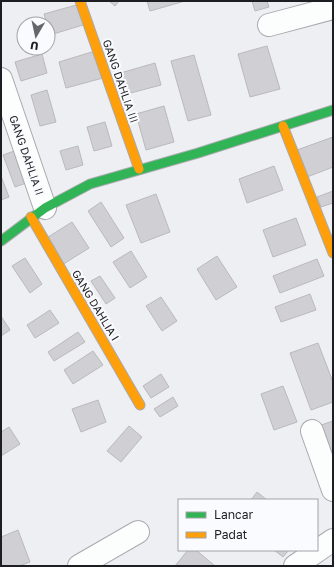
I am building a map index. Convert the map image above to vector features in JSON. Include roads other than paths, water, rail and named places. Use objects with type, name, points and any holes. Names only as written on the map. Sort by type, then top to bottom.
[{"type":"street","name":"GANG DAHLIA III","points":[[80,1],[138,169]]},
{"type":"street","points":[[269,25],[333,8]]},
{"type":"street","name":"GANG DAHLIA II","points":[[1,80],[38,213]]},
{"type":"street","points":[[1,242],[38,213],[90,184],[198,153],[333,110]]},
{"type":"street","points":[[283,126],[333,253]]},
{"type":"street","name":"GANG DAHLIA I","points":[[38,213],[140,405]]},
{"type":"street","points":[[312,430],[333,490]]},
{"type":"street","points":[[80,566],[138,532]]},
{"type":"street","points":[[318,550],[333,540]]},
{"type":"street","points":[[295,566],[317,551]]}]
